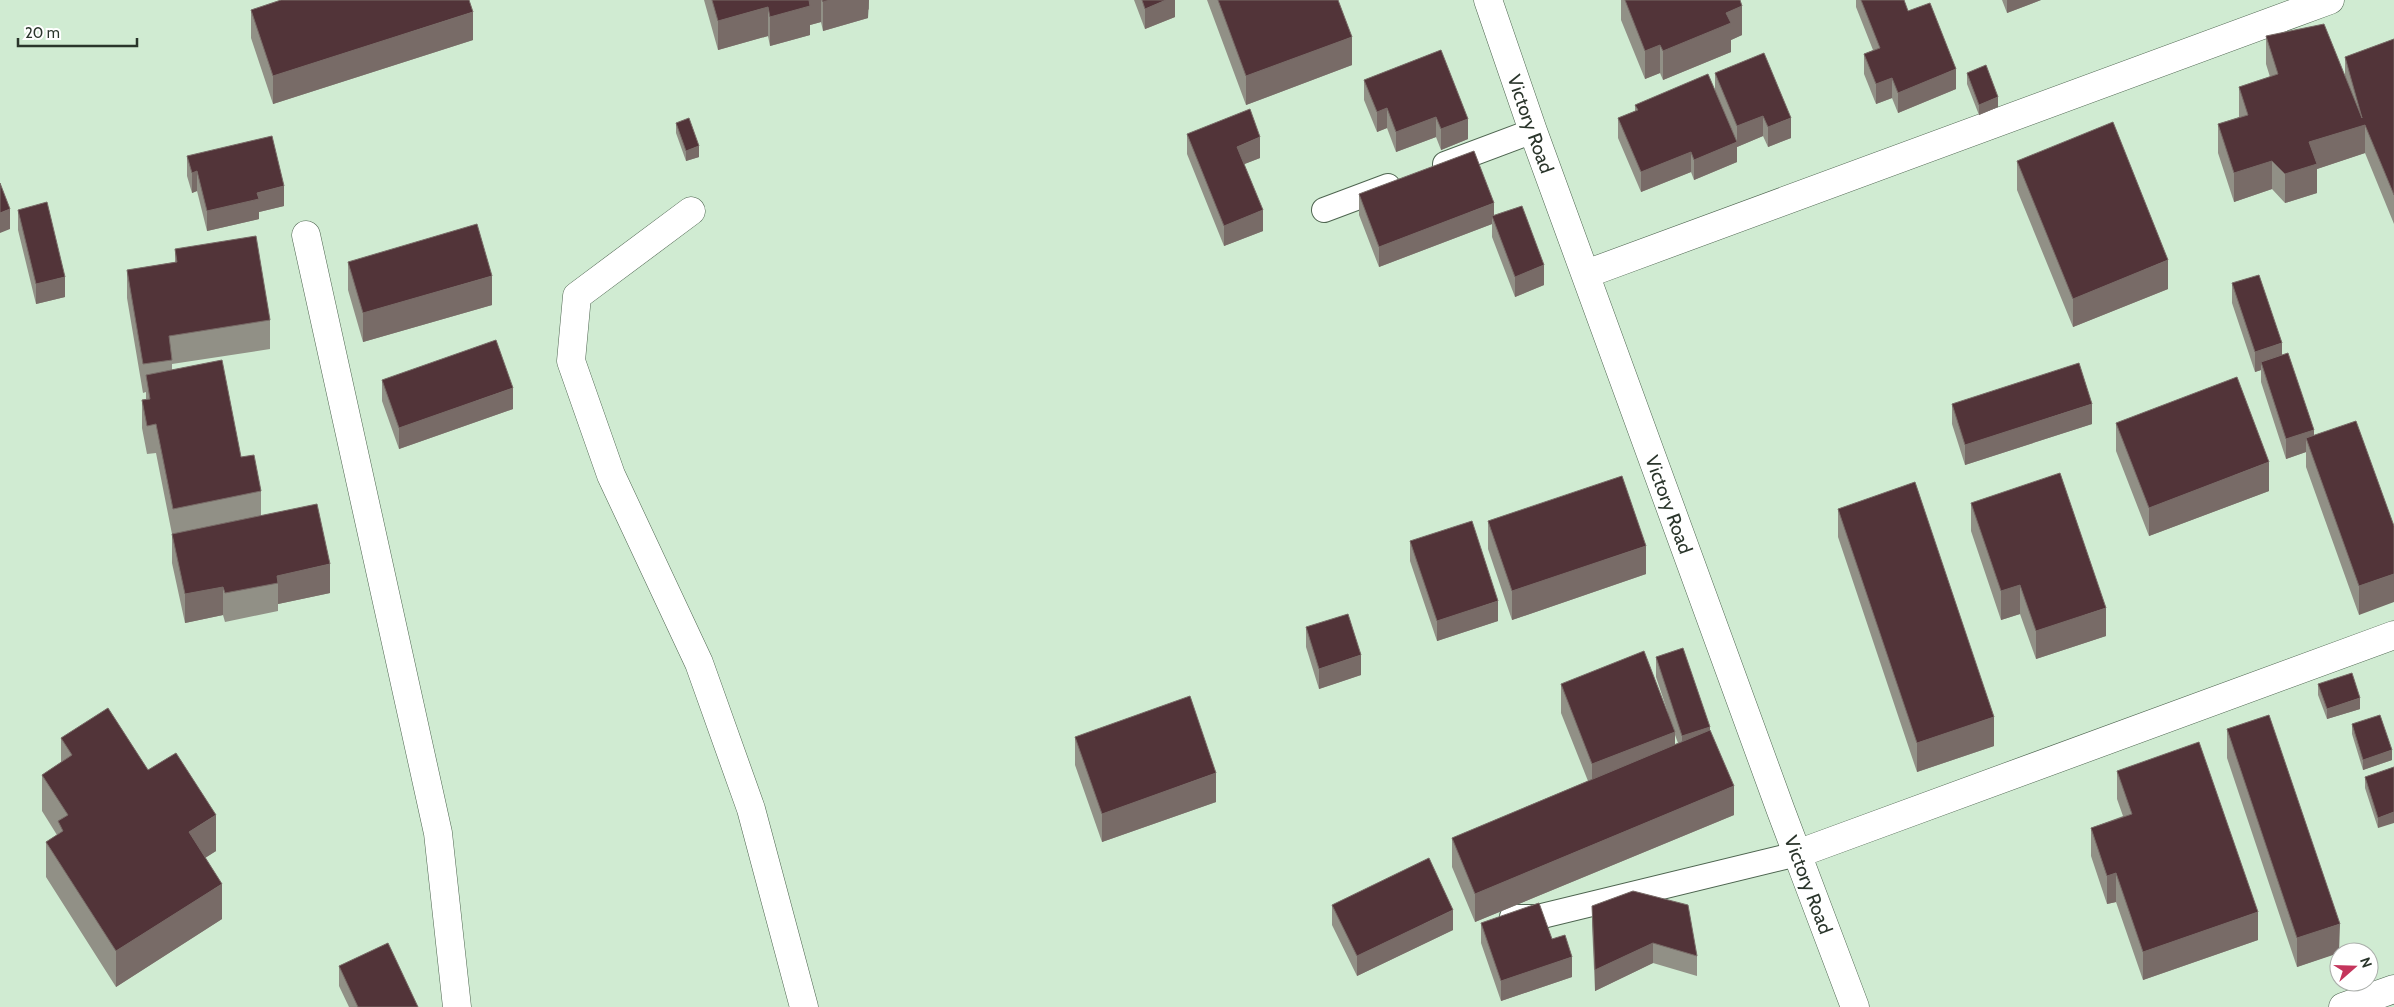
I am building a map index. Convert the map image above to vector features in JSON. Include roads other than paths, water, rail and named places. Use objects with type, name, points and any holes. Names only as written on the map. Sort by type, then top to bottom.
[{"type":"street","name":"Victory Road","points":[[1488,0],[1533,131],[1797,854],[1847,1006]]},
{"type":"street","points":[[1586,274],[2330,0]]},
{"type":"street","points":[[691,211],[577,296],[571,361],[612,475],[699,663],[751,808],[804,1007]]},
{"type":"street","points":[[306,235],[438,833],[457,1007]]},
{"type":"street","points":[[1797,854],[2394,635]]},
{"type":"street","points":[[2343,1007],[2394,990]]},
{"type":"lane","points":[[1324,210],[1533,131]]},
{"type":"lane","points":[[1510,917],[1538,917],[1797,854]]}]
